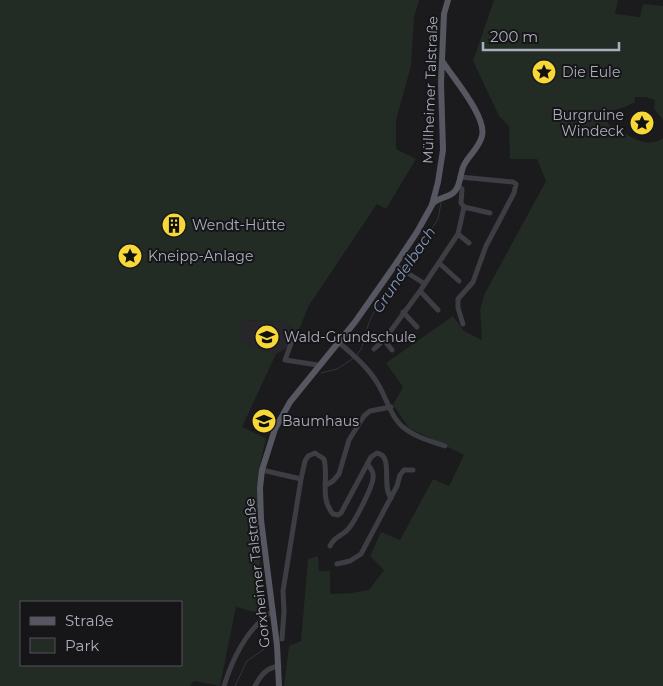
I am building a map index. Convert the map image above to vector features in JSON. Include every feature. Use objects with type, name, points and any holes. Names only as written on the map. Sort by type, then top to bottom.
[{"type":"main road","name":"Müllheimer Talstraße","points":[[265,458],[275,429],[286,409],[395,265],[432,205],[443,150],[441,83],[444,14],[448,0]]},
{"type":"main road","points":[[432,205],[436,200],[452,194],[458,186],[465,163],[480,143],[483,129],[480,118],[442,61]]},
{"type":"main road","points":[[441,83],[453,78]]},
{"type":"main road","points":[[436,190],[442,197]]},
{"type":"main road","name":"Gorxheimer Talstraße","points":[[265,458],[260,488],[261,520],[279,666],[279,686]]},
{"type":"street","points":[[460,177],[513,182],[516,184],[514,193],[486,246],[473,282],[458,299],[460,318],[463,324]]},
{"type":"street","points":[[374,349],[384,340],[420,291],[458,234],[464,208],[461,201],[462,189],[458,186]]},
{"type":"street","points":[[464,208],[490,214]]},
{"type":"street","points":[[458,234],[469,243]]},
{"type":"street","points":[[439,263],[460,281]]},
{"type":"street","points":[[395,265],[425,284]]},
{"type":"street","points":[[420,291],[438,310]]},
{"type":"street","points":[[403,312],[417,327]]},
{"type":"street","points":[[384,340],[392,350]]},
{"type":"street","points":[[292,341],[285,360],[318,365]]},
{"type":"street","points":[[338,342],[358,358],[377,381],[395,418],[402,426],[417,436],[445,446]]},
{"type":"street","points":[[325,483],[331,483],[339,474],[349,440],[364,416],[370,411],[391,407]]},
{"type":"street","points":[[282,639],[283,591],[306,458],[312,454],[320,455],[324,459],[325,496],[333,514],[340,515],[371,457],[377,453],[382,454],[386,458],[386,490],[391,498]]},
{"type":"street","points":[[330,546],[335,538],[351,526],[372,483],[373,475],[368,464]]},
{"type":"street","points":[[262,470],[301,479]]},
{"type":"street","points":[[337,564],[350,562],[361,554],[391,498],[400,475],[404,470],[413,470]]},
{"type":"street","points":[[270,593],[283,591]]},
{"type":"street","points":[[224,686],[229,668],[244,640],[264,617],[272,611]]},
{"type":"street","points":[[255,686],[260,676],[272,667],[279,666]]},
{"type":"shaded area","name":"Wald-Grundschule","points":[[243,320],[284,322],[298,333],[289,347],[276,354],[238,342]]},
{"type":"green space","points":[[0,0],[419,0],[414,17],[411,66],[396,120],[396,149],[416,159],[386,209],[377,204],[308,307],[298,333],[284,322],[243,320],[239,342],[276,354],[242,427],[266,438],[259,470],[260,569],[258,613],[236,607],[220,686],[194,681],[190,686],[0,686]]},
{"type":"green space","points":[[494,0],[618,0],[615,14],[640,17],[643,4],[663,6],[663,120],[654,109],[655,100],[645,97],[635,97],[635,102],[606,113],[606,117],[609,125],[635,139],[649,142],[663,138],[663,686],[284,686],[289,646],[301,641],[308,559],[318,556],[319,571],[330,571],[330,594],[369,590],[384,570],[370,556],[381,532],[400,540],[433,479],[449,486],[464,455],[409,428],[393,405],[403,387],[386,363],[453,316],[464,331],[482,340],[480,310],[484,295],[546,181],[537,159],[510,159],[509,126],[499,116],[473,61]]},
{"type":"waterway","name":"Grundelbach","points":[[406,269],[438,219],[441,203]]},
{"type":"waterway","name":"Grundelbach","points":[[357,355],[374,312],[403,272]]},
{"type":"waterway","name":"Grundelbach","points":[[321,373],[337,369],[354,358]]},
{"type":"waterway","name":"Grundelbach","points":[[235,686],[247,661],[270,645]]},
{"type":"place","name":"Die Eule","points":[[544,72]]},
{"type":"place","name":"Burgruine Windeck","points":[[642,123]]},
{"type":"place","name":"Wendt-Hütte","points":[[174,225]]},
{"type":"place","name":"Kneipp-Anlage","points":[[130,256]]},
{"type":"place","name":"Wald-Grundschule","points":[[267,337]]},
{"type":"place","name":"Baumhaus","points":[[264,421]]}]
